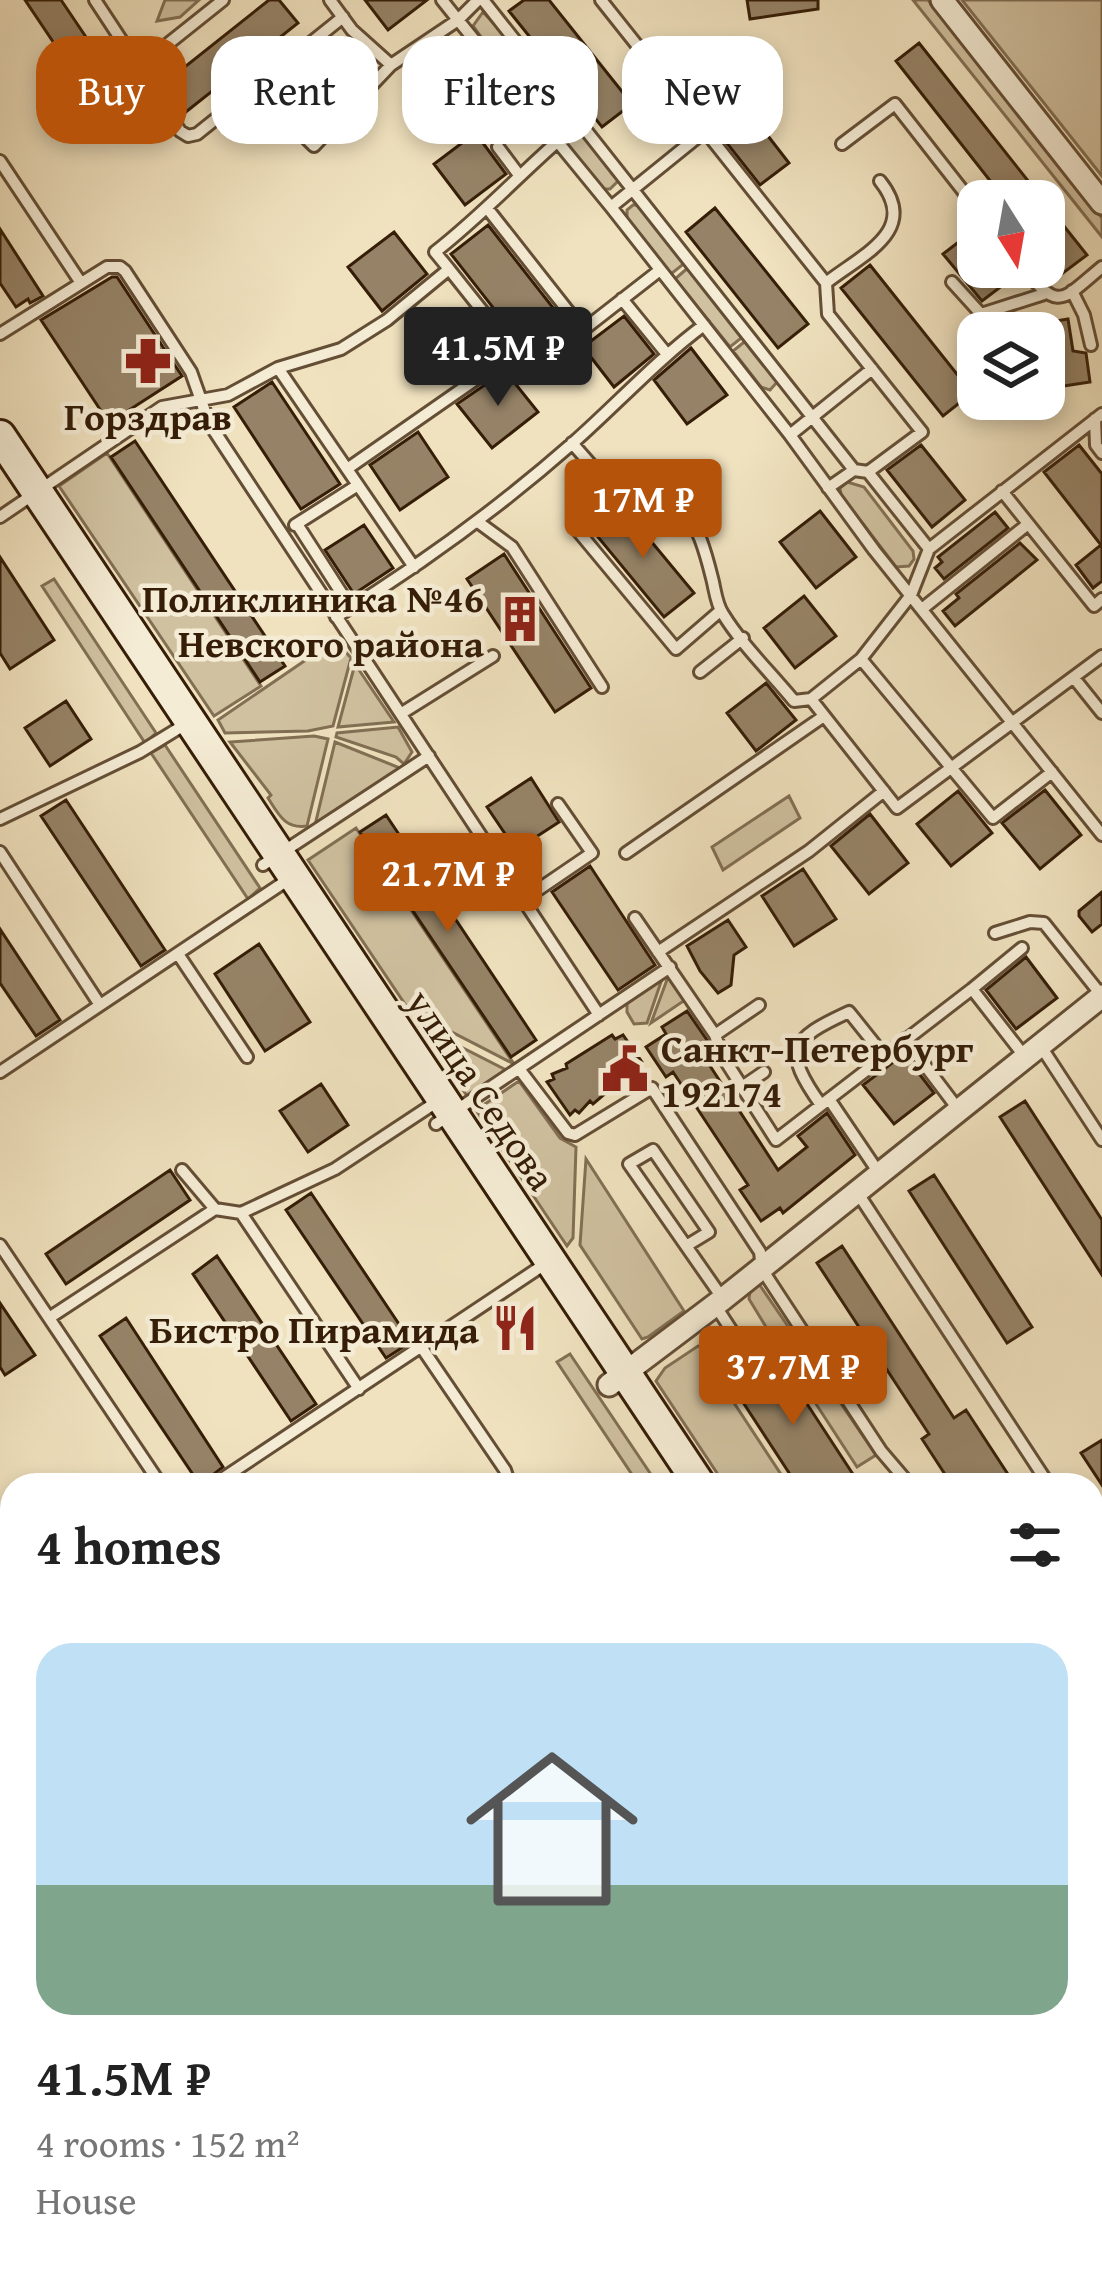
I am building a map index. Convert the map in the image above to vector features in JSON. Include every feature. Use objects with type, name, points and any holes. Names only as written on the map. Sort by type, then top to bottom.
[{"type":"main road","name":"улица Седова","points":[[0,436],[19,503]]},
{"type":"main road","name":"улица Седова","points":[[0,472],[182,726],[617,1379],[669,1473]]},
{"type":"main road","name":"улица Седова","points":[[617,1379],[691,1473]]},
{"type":"street","points":[[942,0],[1102,203]]},
{"type":"street","points":[[617,1379],[1102,996]]},
{"type":"lane","points":[[94,0],[118,36]]},
{"type":"lane","points":[[178,36],[223,0]]},
{"type":"lane","points":[[330,0],[391,65]]},
{"type":"lane","points":[[442,0],[471,36]]},
{"type":"lane","points":[[378,79],[480,0],[814,417],[929,549]]},
{"type":"lane","points":[[601,0],[630,36]]},
{"type":"lane","points":[[187,135],[197,134],[343,17]]},
{"type":"lane","points":[[842,144],[895,104],[957,183]]},
{"type":"lane","points":[[556,144],[435,252],[515,352],[526,365],[583,330],[660,270]]},
{"type":"lane","points":[[560,144],[1102,836]]},
{"type":"lane","points":[[611,207],[688,144]]},
{"type":"lane","points":[[716,144],[826,283],[828,314],[922,432],[828,488]]},
{"type":"lane","points":[[498,147],[519,175]]},
{"type":"lane","points":[[0,161],[81,283]]},
{"type":"lane","points":[[826,283],[891,232],[897,218],[894,198],[880,181]]},
{"type":"lane","points":[[487,208],[583,330]]},
{"type":"lane","points":[[0,334],[107,267],[125,271],[191,372],[209,423],[599,1015]]},
{"type":"lane","points":[[1039,288],[1054,298],[1072,291],[1102,267]]},
{"type":"lane","points":[[19,503],[162,407],[228,395],[278,368],[341,349],[387,320],[448,269]]},
{"type":"lane","points":[[952,282],[981,314],[1044,294]]},
{"type":"lane","points":[[1072,291],[1084,314],[1091,345]]},
{"type":"lane","points":[[622,299],[666,353]]},
{"type":"lane","points":[[337,617],[478,522],[572,443],[666,353],[704,325]]},
{"type":"lane","points":[[347,469],[515,352]]},
{"type":"lane","points":[[278,368],[414,567]]},
{"type":"lane","points":[[790,435],[872,369]]},
{"type":"lane","points":[[614,491],[669,498],[693,518],[701,532],[720,611],[794,701],[811,699],[861,659],[911,595],[929,549],[1099,416]]},
{"type":"lane","points":[[1099,416],[1096,445],[1102,453]]},
{"type":"lane","points":[[572,443],[614,491]]},
{"type":"lane","points":[[281,534],[358,485]]},
{"type":"lane","points":[[614,491],[611,503],[578,531],[676,649],[720,611]]},
{"type":"lane","points":[[1002,491],[1094,605],[1102,599]]},
{"type":"lane","points":[[478,522],[512,547],[602,688]]},
{"type":"lane","points":[[297,524],[351,608]]},
{"type":"lane","points":[[922,609],[1028,524]]},
{"type":"lane","points":[[700,672],[743,638]]},
{"type":"lane","points":[[401,713],[494,656]]},
{"type":"lane","points":[[811,699],[897,808],[1102,656]]},
{"type":"lane","points":[[861,659],[993,818],[1052,772]]},
{"type":"lane","points":[[1074,678],[1102,713]]},
{"type":"lane","points":[[626,854],[824,716]]},
{"type":"lane","points":[[0,819],[77,778],[140,752],[182,726]]},
{"type":"lane","points":[[0,1072],[178,954],[429,756]]},
{"type":"lane","points":[[658,952],[809,851],[884,791]]},
{"type":"lane","points":[[523,900],[592,854],[558,804]]},
{"type":"lane","points":[[0,852],[100,1005]]},
{"type":"lane","points":[[635,918],[715,1035],[776,1141],[1022,948]]},
{"type":"lane","points":[[995,933],[1030,922],[1044,923],[1102,996]]},
{"type":"lane","points":[[178,954],[247,1057]]},
{"type":"lane","points":[[182,1170],[215,1209],[241,1213],[335,1169],[520,1070],[670,967]]},
{"type":"lane","points":[[971,989],[1032,1052],[1102,1140]]},
{"type":"lane","points":[[715,1035],[759,1006]]},
{"type":"lane","points":[[879,1173],[796,1065],[798,1044],[806,1033],[849,1012],[885,1057]]},
{"type":"lane","points":[[905,1039],[958,1109]]},
{"type":"lane","points":[[520,1070],[568,1133],[575,1135],[652,1088],[760,1252],[762,1269],[900,1473]]},
{"type":"lane","points":[[742,1087],[764,1072]]},
{"type":"lane","points":[[686,1246],[709,1232],[653,1150],[629,1164],[686,1246],[752,1362]]},
{"type":"lane","points":[[856,1192],[1041,1473]]},
{"type":"lane","points":[[49,1318],[215,1209]]},
{"type":"lane","points":[[241,1213],[358,1389]]},
{"type":"lane","points":[[0,1245],[153,1473]]},
{"type":"lane","points":[[231,1473],[542,1266]]},
{"type":"lane","points":[[422,1348],[506,1473]]},
{"type":"shaded area","points":[[165,0],[199,0],[180,17],[157,21]]},
{"type":"shaded area","points":[[913,0],[928,0],[1102,218],[1102,237],[1065,191],[1065,180],[1057,180]]},
{"type":"shaded area","points":[[962,0],[1102,0],[1102,176]]},
{"type":"shaded area","points":[[483,12],[505,36],[480,36],[473,26]]},
{"type":"shaded area","points":[[566,144],[592,144],[619,180],[603,189]]},
{"type":"shaded area","points":[[633,205],[641,205],[686,262],[671,274],[627,218]]},
{"type":"shaded area","points":[[690,266],[745,335],[730,347],[675,279]]},
{"type":"shaded area","points":[[748,339],[779,380],[770,390],[761,387],[733,351]]},
{"type":"shaded area","points":[[107,453],[261,686],[214,716],[59,486]]},
{"type":"shaded area","points":[[847,482],[864,487],[913,551],[909,566],[896,567],[841,495],[840,488]]},
{"type":"shaded area","points":[[54,579],[156,733],[145,743],[42,586]]},
{"type":"shaded area","points":[[335,640],[351,658],[333,726],[225,733],[218,720]]},
{"type":"shaded area","points":[[355,664],[394,722],[338,727]]},
{"type":"shaded area","points":[[398,727],[412,752],[404,764],[336,737],[337,733]]},
{"type":"shaded area","points":[[328,739],[307,826],[293,825],[279,815],[268,798],[271,795],[230,742]]},
{"type":"shaded area","points":[[335,742],[400,768],[315,825]]},
{"type":"shaded area","points":[[165,745],[260,888],[248,899],[151,753]]},
{"type":"shaded area","points":[[789,796],[800,818],[723,870],[712,847]]},
{"type":"shaded area","points":[[356,828],[514,1064],[409,1010],[308,860]]},
{"type":"shaded area","points":[[668,977],[685,1000],[651,1023]]},
{"type":"shaded area","points":[[662,979],[647,1023],[634,1024],[627,1003]]},
{"type":"shaded area","points":[[420,1026],[506,1070],[467,1096]]},
{"type":"shaded area","points":[[519,1081],[560,1138],[576,1147],[573,1238],[567,1246],[476,1110]]},
{"type":"shaded area","points":[[586,1159],[684,1311],[642,1339],[580,1245]]},
{"type":"shaded area","points":[[759,1284],[876,1455],[857,1467],[779,1347],[785,1343],[777,1331],[771,1335],[749,1299],[750,1291]]},
{"type":"shaded area","points":[[698,1346],[713,1350],[728,1373],[719,1380],[780,1473],[717,1473],[656,1381],[665,1368]]},
{"type":"shaded area","points":[[570,1354],[650,1473],[631,1473],[557,1362]]},
{"type":"building","points":[[25,0],[61,0],[85,36],[49,36]]},
{"type":"building","points":[[269,0],[279,0],[298,23],[282,36],[224,36]]},
{"type":"building","points":[[365,0],[427,0],[388,30]]},
{"type":"building","points":[[524,0],[549,0],[578,36],[529,36],[509,11]]},
{"type":"building","points":[[747,0],[818,0],[818,9],[750,19]]},
{"type":"building","points":[[919,43],[1027,180],[990,180],[896,61]]},
{"type":"building","points":[[211,46],[211,92],[187,111],[187,65]]},
{"type":"building","points":[[598,61],[622,91],[622,112],[602,127],[598,122]]},
{"type":"building","points":[[461,144],[484,144],[506,174],[465,205],[434,164]]},
{"type":"building","points":[[728,144],[774,144],[789,163],[760,185]]},
{"type":"building","points":[[715,208],[808,324],[778,348],[686,232]]},
{"type":"building","points":[[488,225],[565,323],[528,352],[451,254]]},
{"type":"building","points":[[1065,227],[1087,255],[1065,272]]},
{"type":"building","points":[[0,229],[43,296],[30,303],[28,299],[16,307],[0,283]]},
{"type":"building","points":[[394,232],[427,274],[382,311],[348,267]]},
{"type":"building","points":[[957,243],[957,271],[943,254]]},
{"type":"building","points":[[870,265],[957,374],[957,405],[943,416],[841,288]]},
{"type":"building","points":[[117,277],[182,376],[109,423],[41,320]]},
{"type":"building","points":[[971,288],[999,288],[982,301]]},
{"type":"building","points":[[624,316],[654,354],[614,387],[583,347]]},
{"type":"building","points":[[1065,320],[1073,351],[1086,353],[1090,382],[1065,386]]},
{"type":"building","points":[[691,348],[727,395],[687,424],[654,380]]},
{"type":"building","points":[[505,371],[538,412],[492,448],[457,404]]},
{"type":"building","points":[[272,382],[340,484],[301,509],[234,407]]},
{"type":"building","points":[[418,432],[448,477],[400,510],[370,465]]},
{"type":"building","points":[[135,441],[285,666],[260,682],[111,457]]},
{"type":"building","points":[[921,445],[965,500],[932,527],[887,470]]},
{"type":"building","points":[[1079,445],[1102,474],[1102,581],[1093,588],[1076,565],[1101,545],[1044,472]]},
{"type":"building","points":[[621,505],[694,593],[664,617],[593,531]]},
{"type":"building","points":[[820,511],[856,557],[816,588],[780,542]]},
{"type":"building","points":[[995,512],[1008,528],[944,579],[935,568],[942,562],[938,557]]},
{"type":"building","points":[[364,525],[393,568],[354,594],[325,550]]},
{"type":"building","points":[[1020,543],[1037,560],[955,626],[943,611],[959,598],[956,594]]},
{"type":"building","name":"Поликлиника №46 Невского района","points":[[504,554],[591,688],[555,712],[467,579]]},
{"type":"building","points":[[0,557],[54,640],[10,669],[0,653]]},
{"type":"building","points":[[804,596],[836,636],[795,668],[764,628]]},
{"type":"building","points":[[766,683],[796,720],[756,751],[727,713]]},
{"type":"building","points":[[66,701],[91,739],[50,766],[25,728]]},
{"type":"building","points":[[531,778],[559,822],[516,850],[487,807]]},
{"type":"building","points":[[1045,790],[1081,835],[1040,869],[1002,823]]},
{"type":"building","points":[[958,791],[992,833],[951,866],[917,824]]},
{"type":"building","points":[[66,800],[165,950],[141,966],[41,816]]},
{"type":"building","points":[[870,814],[908,863],[869,894],[831,846]]},
{"type":"building","points":[[386,815],[536,1040],[511,1057],[360,832]]},
{"type":"building","points":[[590,866],[655,965],[618,990],[552,892]]},
{"type":"building","points":[[803,869],[836,919],[794,946],[762,896]]},
{"type":"building","points":[[1102,892],[1102,924],[1092,932],[1079,911]]},
{"type":"building","points":[[728,920],[746,947],[734,955],[731,985],[718,993],[687,946]]},
{"type":"building","points":[[0,929],[60,1020],[36,1036],[0,983]]},
{"type":"building","points":[[259,944],[310,1022],[265,1051],[215,974]]},
{"type":"building","points":[[1026,957],[1057,998],[1016,1029],[986,990]]},
{"type":"building","points":[[687,1011],[707,1040],[697,1046],[778,1170],[807,1147],[798,1136],[827,1113],[855,1155],[783,1213],[780,1208],[761,1221],[740,1190],[748,1185],[673,1072],[666,1077],[646,1047],[666,1034],[662,1027]]},
{"type":"building","points":[[612,1035],[615,1039],[623,1035],[642,1062],[623,1082],[570,1115],[547,1082]]},
{"type":"building","points":[[904,1054],[934,1093],[894,1124],[863,1085]]},
{"type":"building","points":[[321,1084],[348,1125],[308,1152],[280,1111]]},
{"type":"building","points":[[1025,1101],[1102,1220],[1102,1275],[1000,1117]]},
{"type":"building","points":[[170,1170],[190,1200],[66,1284],[46,1254]]},
{"type":"building","points":[[934,1175],[1032,1327],[1007,1343],[909,1191]]},
{"type":"building","points":[[311,1193],[411,1342],[386,1358],[286,1210]]},
{"type":"building","points":[[842,1246],[954,1418],[966,1410],[1007,1473],[944,1473],[922,1439],[929,1434],[817,1263]]},
{"type":"building","points":[[217,1256],[316,1404],[291,1421],[193,1274]]},
{"type":"building","points":[[0,1303],[35,1355],[5,1375],[0,1367]]},
{"type":"building","points":[[126,1318],[223,1467],[215,1473],[192,1473],[100,1336]]},
{"type":"building","points":[[777,1358],[852,1473],[789,1473],[733,1387]]},
{"type":"building","points":[[1102,1440],[1102,1473],[1094,1473],[1081,1453]]},
{"type":"place","name":"Горздрав","points":[[148,361]]},
{"type":"place","name":"Поликлиника №46 Невского района","points":[[520,619]]},
{"type":"place","name":"Санкт-Петербург 192174","points":[[625,1069]]},
{"type":"place","name":"Бистро Пирамида","points":[[515,1328]]}]
